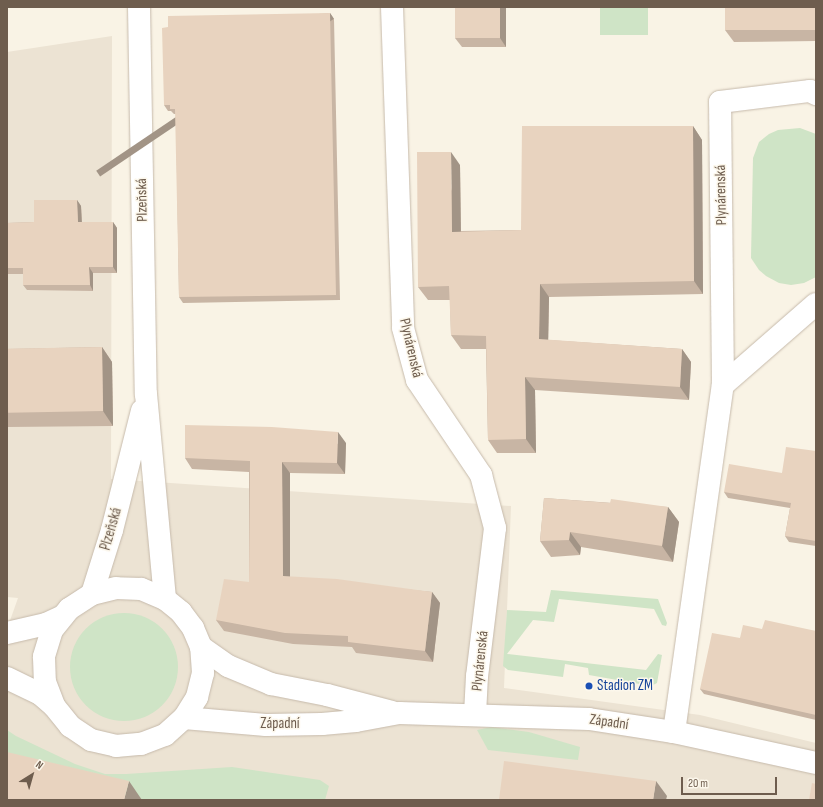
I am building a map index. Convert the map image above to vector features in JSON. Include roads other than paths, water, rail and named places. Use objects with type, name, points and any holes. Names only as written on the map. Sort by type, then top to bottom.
[{"type":"street","name":"Plzeňská","points":[[139,7],[146,394],[165,599]]},
{"type":"street","name":"Plynárenská","points":[[392,7],[403,328],[417,380],[481,475],[495,528],[477,676],[475,715]]},
{"type":"street","name":"Plynárenská","points":[[674,732],[723,385],[720,102],[810,91],[816,94]]},
{"type":"street","points":[[723,385],[816,304]]},
{"type":"street","name":"Plzeňská","points":[[92,594],[112,530],[146,394]]},
{"type":"street","points":[[7,678],[40,694],[54,706],[70,726],[91,740],[116,746],[141,744],[165,735],[184,718],[197,697],[203,673],[201,648],[193,628],[181,612],[165,599],[142,589],[116,588],[92,594],[69,609],[52,630],[44,657],[45,682],[54,706]]},
{"type":"street","points":[[7,633],[46,624],[63,616]]},
{"type":"street","name":"Západní","points":[[201,648],[228,666],[271,684],[327,695],[399,713]]},
{"type":"street","name":"Západní","points":[[184,718],[266,725],[322,724],[356,721],[399,713],[589,719],[674,732],[816,763]]},
{"type":"place","name":"Stadion ZM","points":[[589,686]]}]
